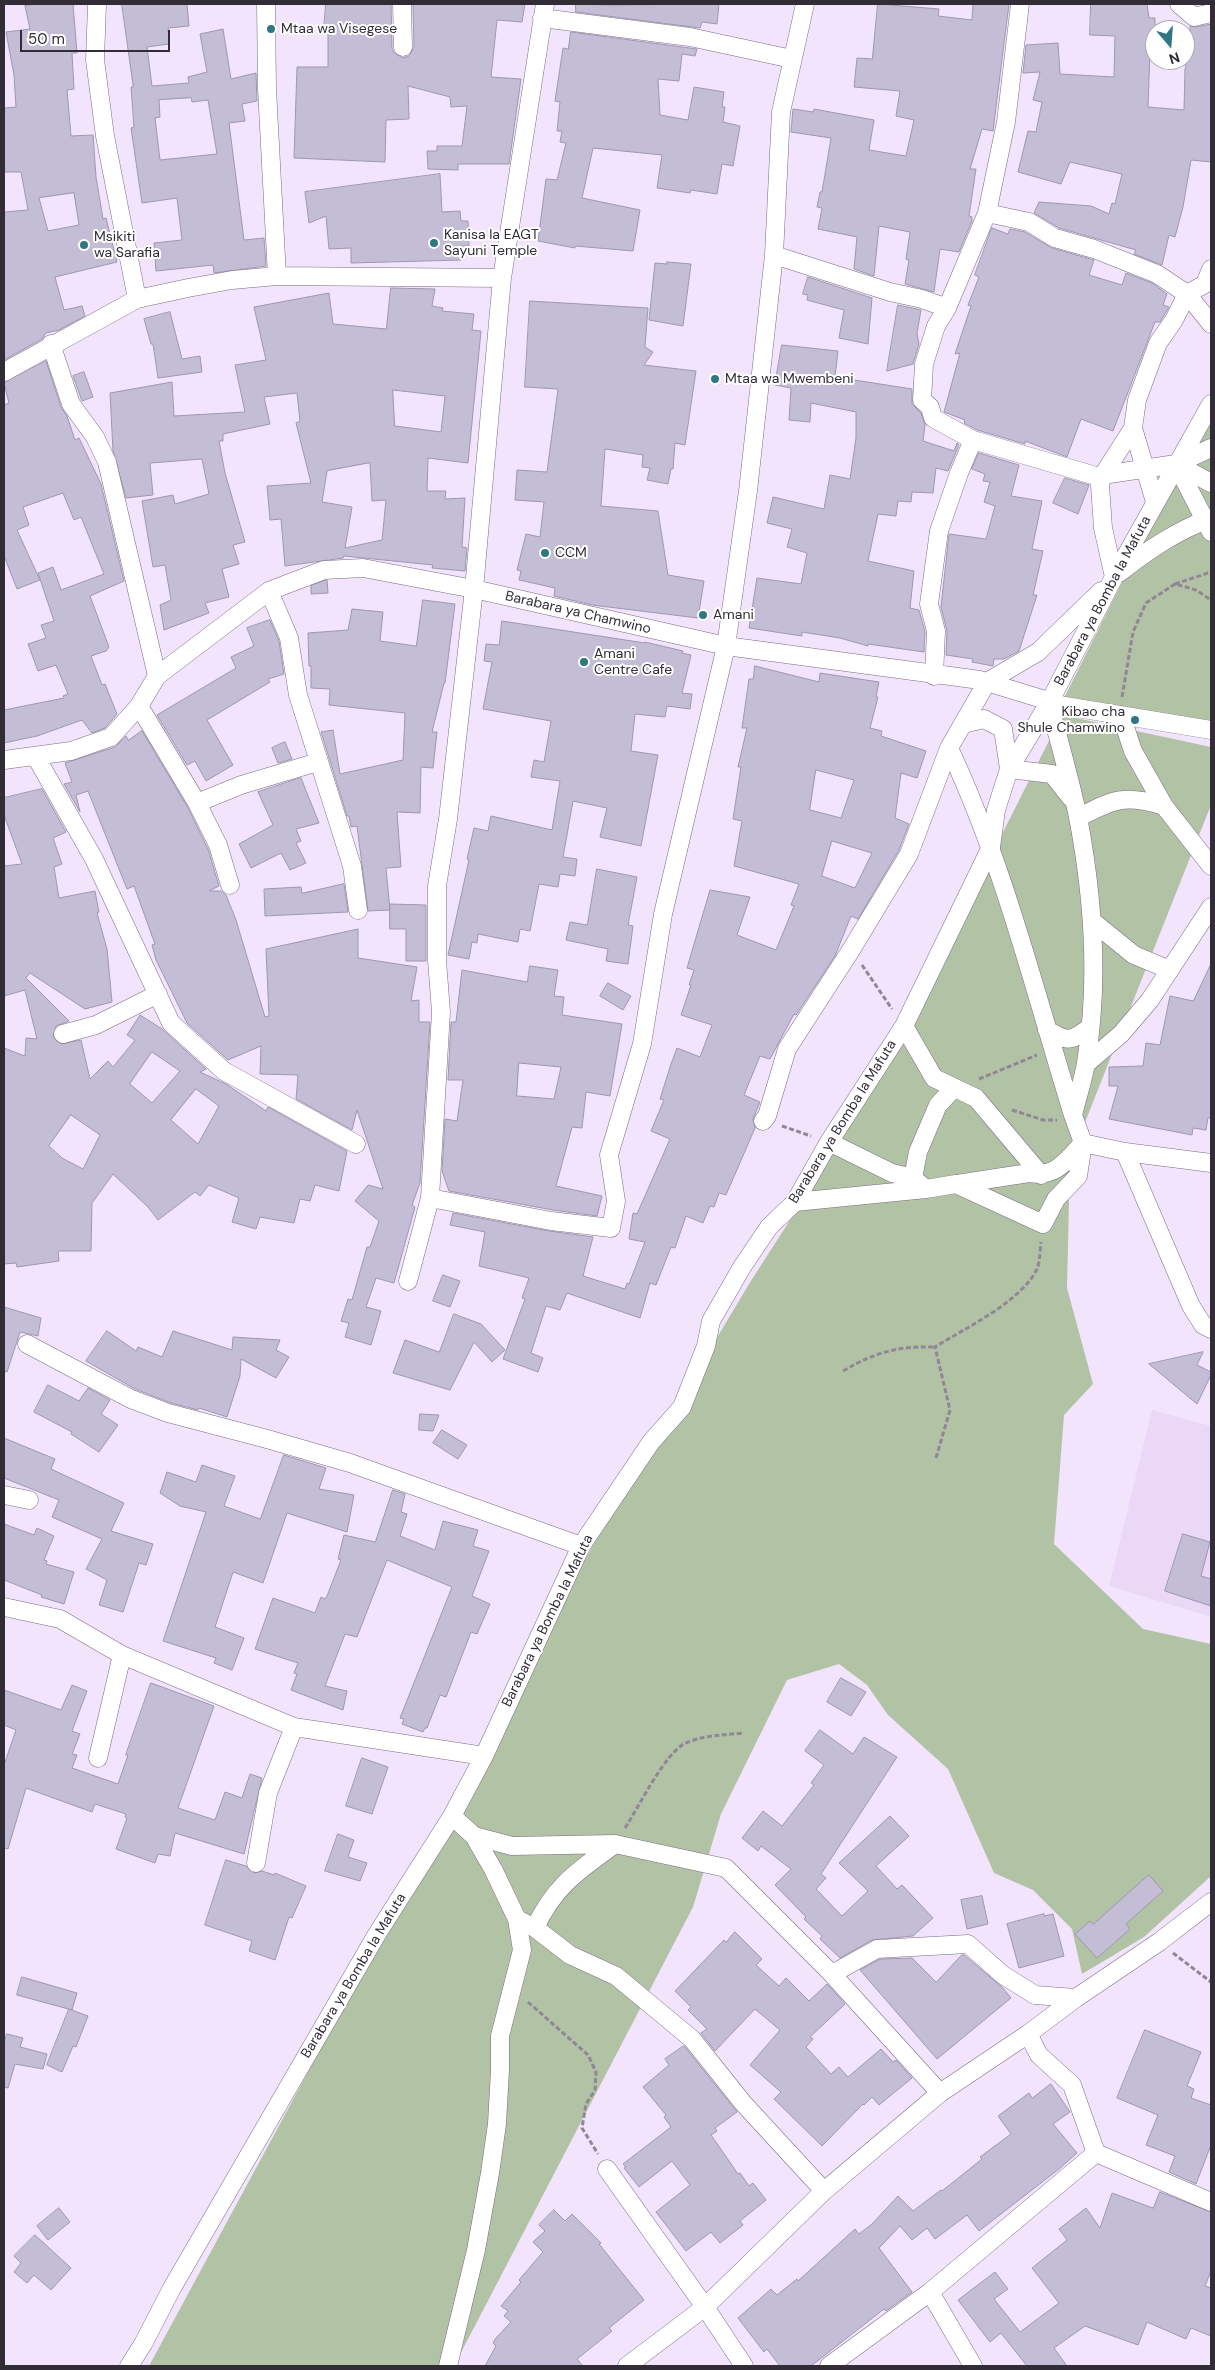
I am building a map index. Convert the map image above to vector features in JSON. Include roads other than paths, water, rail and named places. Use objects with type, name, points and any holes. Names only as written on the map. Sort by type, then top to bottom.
[{"type":"street","points":[[97,4],[94,60],[136,299]]},
{"type":"street","points":[[266,4],[267,89],[277,276]]},
{"type":"street","points":[[402,4],[403,47]]},
{"type":"street","points":[[430,1198],[551,1221],[611,1228],[616,1201],[609,1155],[642,1044],[663,914],[726,646],[748,491],[774,254],[781,112],[805,4]]},
{"type":"street","points":[[1020,4],[1006,122],[987,212],[947,308],[936,326],[924,364],[922,400],[930,407],[933,418],[973,440],[1096,476],[1176,464],[1211,448]]},
{"type":"street","points":[[1179,4],[1194,17],[1211,13]]},
{"type":"street","points":[[408,1281],[430,1198],[442,1012],[437,960],[437,886],[448,819],[474,589],[502,278],[544,11],[690,37],[792,59]]},
{"type":"street","points":[[987,212],[1030,222],[1055,238],[1094,249],[1157,274],[1187,294],[1211,324]]},
{"type":"street","points":[[774,254],[890,292],[922,299],[947,308]]},
{"type":"street","points":[[1114,577],[1103,528],[1100,485],[1103,476],[1133,428],[1137,400],[1158,343],[1174,320],[1187,294],[1205,284],[1211,269]]},
{"type":"street","points":[[4,372],[51,344],[136,299],[232,280],[277,276],[502,278]]},
{"type":"street","points":[[51,344],[72,404],[108,462],[157,676]]},
{"type":"street","name":"Barabara ya Bomba la Mafuta","points":[[129,2366],[143,2344],[172,2288],[377,1934],[452,1816],[484,1756],[581,1546],[651,1442],[682,1407],[706,1346],[711,1321],[742,1267],[769,1227],[794,1202],[828,1142],[904,1026],[991,847],[996,810],[1009,769],[1049,703],[1114,577],[1211,404]]},
{"type":"street","points":[[1133,428],[1147,469],[1155,502]]},
{"type":"street","points":[[934,676],[936,631],[929,604],[939,531],[959,473],[973,440]]},
{"type":"street","points":[[1176,464],[1211,483]]},
{"type":"street","points":[[763,1121],[767,1116],[787,1049],[851,950],[909,854],[949,748],[987,682],[1038,652],[1114,577],[1152,548],[1188,527],[1210,524],[1176,464]]},
{"type":"street","name":"Barabara ya Chamwino","points":[[4,760],[71,751],[111,737],[139,706],[157,676],[269,592],[324,570],[363,568],[474,589],[726,646],[987,682],[1049,703],[1211,730]]},
{"type":"street","points":[[269,592],[289,638],[298,695],[352,866],[358,910]]},
{"type":"street","points":[[1049,703],[1076,810],[1092,921],[1093,994],[1090,1027],[1086,1064],[1074,1118]]},
{"type":"street","points":[[139,706],[197,802],[218,845],[230,885]]},
{"type":"street","points":[[1121,716],[1133,751],[1164,806],[1211,866]]},
{"type":"street","points":[[963,724],[984,719],[1003,730],[1009,769],[1052,774],[1076,810]]},
{"type":"street","points":[[949,748],[972,797],[991,847],[1083,1143],[1078,1176],[1056,1199],[1043,1224],[956,1184]]},
{"type":"street","points":[[36,757],[94,859],[171,1023],[224,1072],[356,1144]]},
{"type":"street","points":[[197,802],[241,785],[318,762]]},
{"type":"street","points":[[1076,810],[1107,802],[1140,798],[1164,806]]},
{"type":"street","points":[[1086,1064],[1121,1034],[1150,1000],[1211,907]]},
{"type":"street","points":[[1092,921],[1134,955],[1170,970]]},
{"type":"street","points":[[62,1034],[96,1026],[158,994]]},
{"type":"street","points":[[904,1026],[934,1078],[976,1098],[1041,1175]]},
{"type":"street","points":[[1047,1030],[1063,1039],[1076,1039],[1090,1027]]},
{"type":"street","points":[[913,1178],[918,1152],[938,1105],[954,1088]]},
{"type":"street","points":[[828,1142],[892,1173],[913,1178],[926,1189]]},
{"type":"street","points":[[794,1202],[926,1189],[1029,1173],[1041,1175],[1062,1167],[1083,1143]]},
{"type":"street","points":[[1083,1143],[1125,1152],[1211,1163]]},
{"type":"street","points":[[1125,1152],[1191,1306],[1203,1325],[1211,1329]]},
{"type":"street","points":[[27,1344],[131,1399],[168,1413],[267,1439],[350,1464],[581,1546]]},
{"type":"street","points":[[4,1495],[28,1500]]},
{"type":"street","points":[[4,1607],[60,1619],[122,1656],[294,1727],[484,1756]]},
{"type":"street","points":[[98,1758],[122,1656]]},
{"type":"street","points":[[256,1863],[268,1793],[294,1727]]},
{"type":"street","points":[[448,2366],[476,2250],[490,2173],[497,2115],[500,2036],[522,1950],[517,1919],[493,1869],[474,1836],[452,1816]]},
{"type":"street","points":[[474,1836],[512,1846],[615,1844],[726,1868],[832,1974],[940,2093]]},
{"type":"street","points":[[535,1928],[550,1899],[576,1872],[615,1844]]},
{"type":"street","points":[[627,2366],[705,2307],[824,2191],[940,2093],[1159,1942],[1211,1902]]},
{"type":"street","points":[[517,1919],[535,1928],[570,1955],[616,1976],[692,2039],[743,2103],[824,2191]]},
{"type":"street","points":[[832,1974],[877,1949],[968,1944],[1003,1975],[1035,1995],[1076,1998]]},
{"type":"street","points":[[1028,2034],[1039,2055],[1072,2085],[1096,2153],[1211,2202]]},
{"type":"street","points":[[829,2366],[930,2292],[1096,2153]]},
{"type":"street","points":[[607,2168],[744,2366]]},
{"type":"street","points":[[930,2292],[973,2366]]},
{"type":"place","name":"Mtaa wa Visegese","points":[[271,29]]},
{"type":"place","name":"Kanisa la EAGT Sayuni Temple","points":[[434,243]]},
{"type":"place","name":"Msikiti wa Sarafia","points":[[84,245]]},
{"type":"place","name":"Mtaa wa Mwembeni","points":[[715,379]]},
{"type":"place","name":"CCM","points":[[545,553]]},
{"type":"place","name":"Amani","points":[[703,615]]},
{"type":"place","name":"Amani Centre Cafe","points":[[584,662]]},
{"type":"place","name":"Kibao cha Shule Chamwino","points":[[1135,720]]}]
